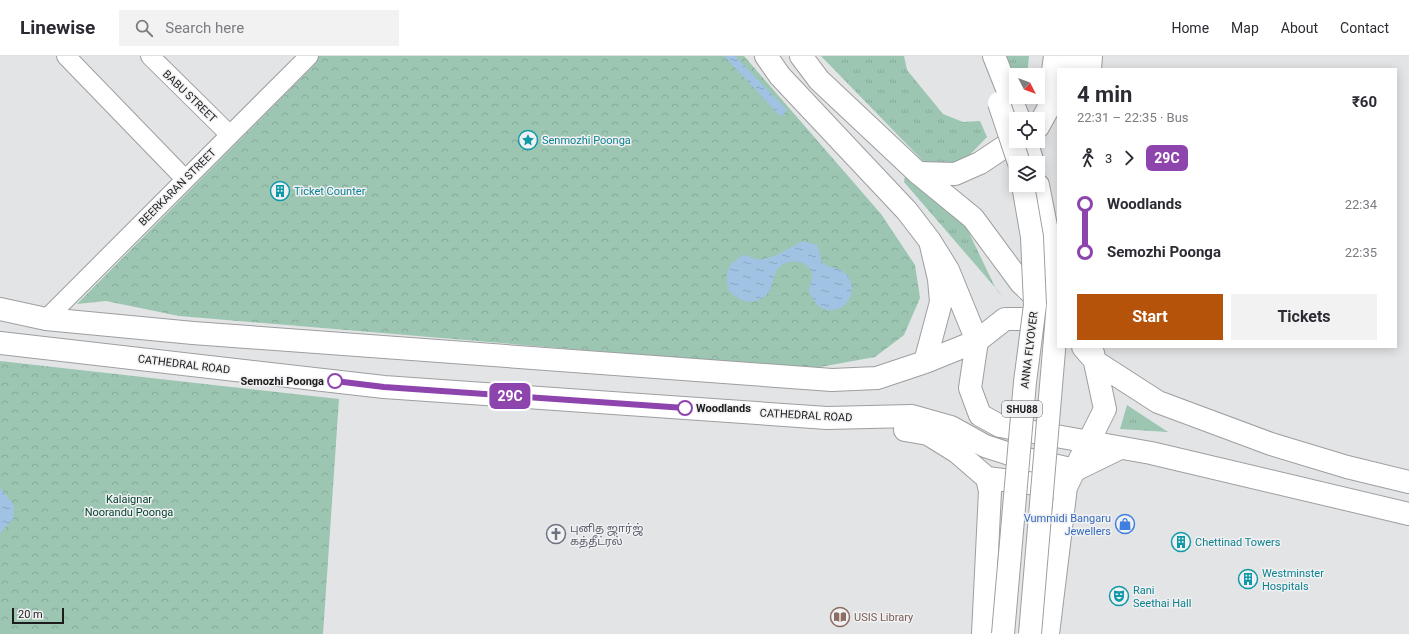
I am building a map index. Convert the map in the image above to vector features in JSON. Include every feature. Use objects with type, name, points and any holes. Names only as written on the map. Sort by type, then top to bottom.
[{"type":"main road","points":[[766,56],[780,76],[907,211],[930,241],[948,270],[977,341],[970,388],[980,415],[1000,426],[1120,448],[1409,514]]},
{"type":"main road","points":[[801,56],[819,80],[918,173],[974,218],[1021,283],[1057,309]]},
{"type":"main road","points":[[979,56],[999,103],[1017,156]]},
{"type":"main road","points":[[994,56],[1016,112]]},
{"type":"main road","points":[[1045,114],[1048,109],[1056,56]]},
{"type":"main road","points":[[1074,68],[1075,56]]},
{"type":"main road","points":[[1090,68],[1091,56]]},
{"type":"main road","points":[[918,173],[955,174],[980,163],[1009,144]]},
{"type":"main road","name":"ANNA FLYOVER","points":[[1003,634],[1025,382],[1035,305],[1032,237],[1024,192]]},
{"type":"main road","name":"SHU88","points":[[1039,192],[1046,226],[1057,303]]},
{"type":"main road","points":[[925,362],[941,302],[939,279],[930,241]]},
{"type":"main road","points":[[0,309],[46,319],[194,333],[832,380],[877,378],[925,362],[977,341],[1005,319],[1057,310]]},
{"type":"main road","name":"SHU88","points":[[1030,634],[1057,322]]},
{"type":"main road","name":"CATHEDRAL ROAD","points":[[0,343],[384,387],[833,418],[912,416],[951,427],[985,446],[1022,458],[1070,478]]},
{"type":"main road","points":[[1048,634],[1070,478],[1105,409],[1090,352]]},
{"type":"main road","points":[[1090,352],[1158,402],[1272,444],[1347,467],[1409,482]]},
{"type":"main road","points":[[833,418],[928,434],[957,452],[987,478],[990,491],[983,634]]},
{"type":"main road","points":[[987,478],[1070,478],[1120,448]]},
{"type":"street","points":[[66,56],[185,179]]},
{"type":"street","name":"BABU STREET","points":[[150,56],[230,135]]},
{"type":"street","name":"BEERKARAN STREET","points":[[46,319],[309,56]]},
{"type":"green space","name":"Senmozhi Poonga","points":[[318,56],[744,56],[881,214],[915,265],[920,298],[904,335],[875,357],[809,369],[179,316],[106,301],[77,304],[314,65]]},
{"type":"green space","points":[[821,56],[904,56],[907,70],[943,114],[963,122],[980,121],[987,137],[957,168],[925,163]]},
{"type":"green space","points":[[1004,56],[1029,56],[1028,68],[1009,69]]},
{"type":"green space","points":[[905,175],[960,214],[995,288],[904,182]]},
{"type":"green space","name":"Kalaignar Noorandu Poonga","points":[[0,361],[339,399],[323,634],[0,634]]},
{"type":"green space","points":[[1127,405],[1168,432],[1120,429]]},
{"type":"water","points":[[724,56],[735,56],[787,110],[781,117]]},
{"type":"water","points":[[803,241],[817,245],[822,262],[842,270],[848,277],[852,287],[850,298],[847,303],[834,310],[824,309],[817,305],[809,292],[812,276],[811,271],[804,264],[799,262],[789,262],[780,266],[776,272],[770,290],[761,299],[750,302],[744,301],[733,295],[729,290],[727,284],[727,274],[734,261],[744,255],[760,260],[775,256]]},
{"type":"water","points":[[0,488],[14,505],[13,519],[0,533]]},
{"type":"bus line","name":"29C","points":[[335,381],[384,387],[685,408]]},
{"type":"place","name":"Senmozhi Poonga","points":[[528,140]]},
{"type":"place","name":"Ticket Counter","points":[[280,191]]},
{"type":"place","name":"Semozhi Poonga","points":[[335,381]]},
{"type":"place","name":"Woodlands","points":[[685,408]]},
{"type":"place","name":"Vummidi Bangaru Jewellers","points":[[1125,524]]},
{"type":"place","name":"புனித ஜார்ஜ் கத்தீட்ரல்","points":[[556,534]]},
{"type":"place","name":"Chettinad Towers","points":[[1181,542]]},
{"type":"place","name":"Westminster Hospitals","points":[[1248,579]]},
{"type":"place","name":"Rani Seethai Hall","points":[[1119,596]]},
{"type":"place","name":"USIS Library","points":[[840,617]]}]
